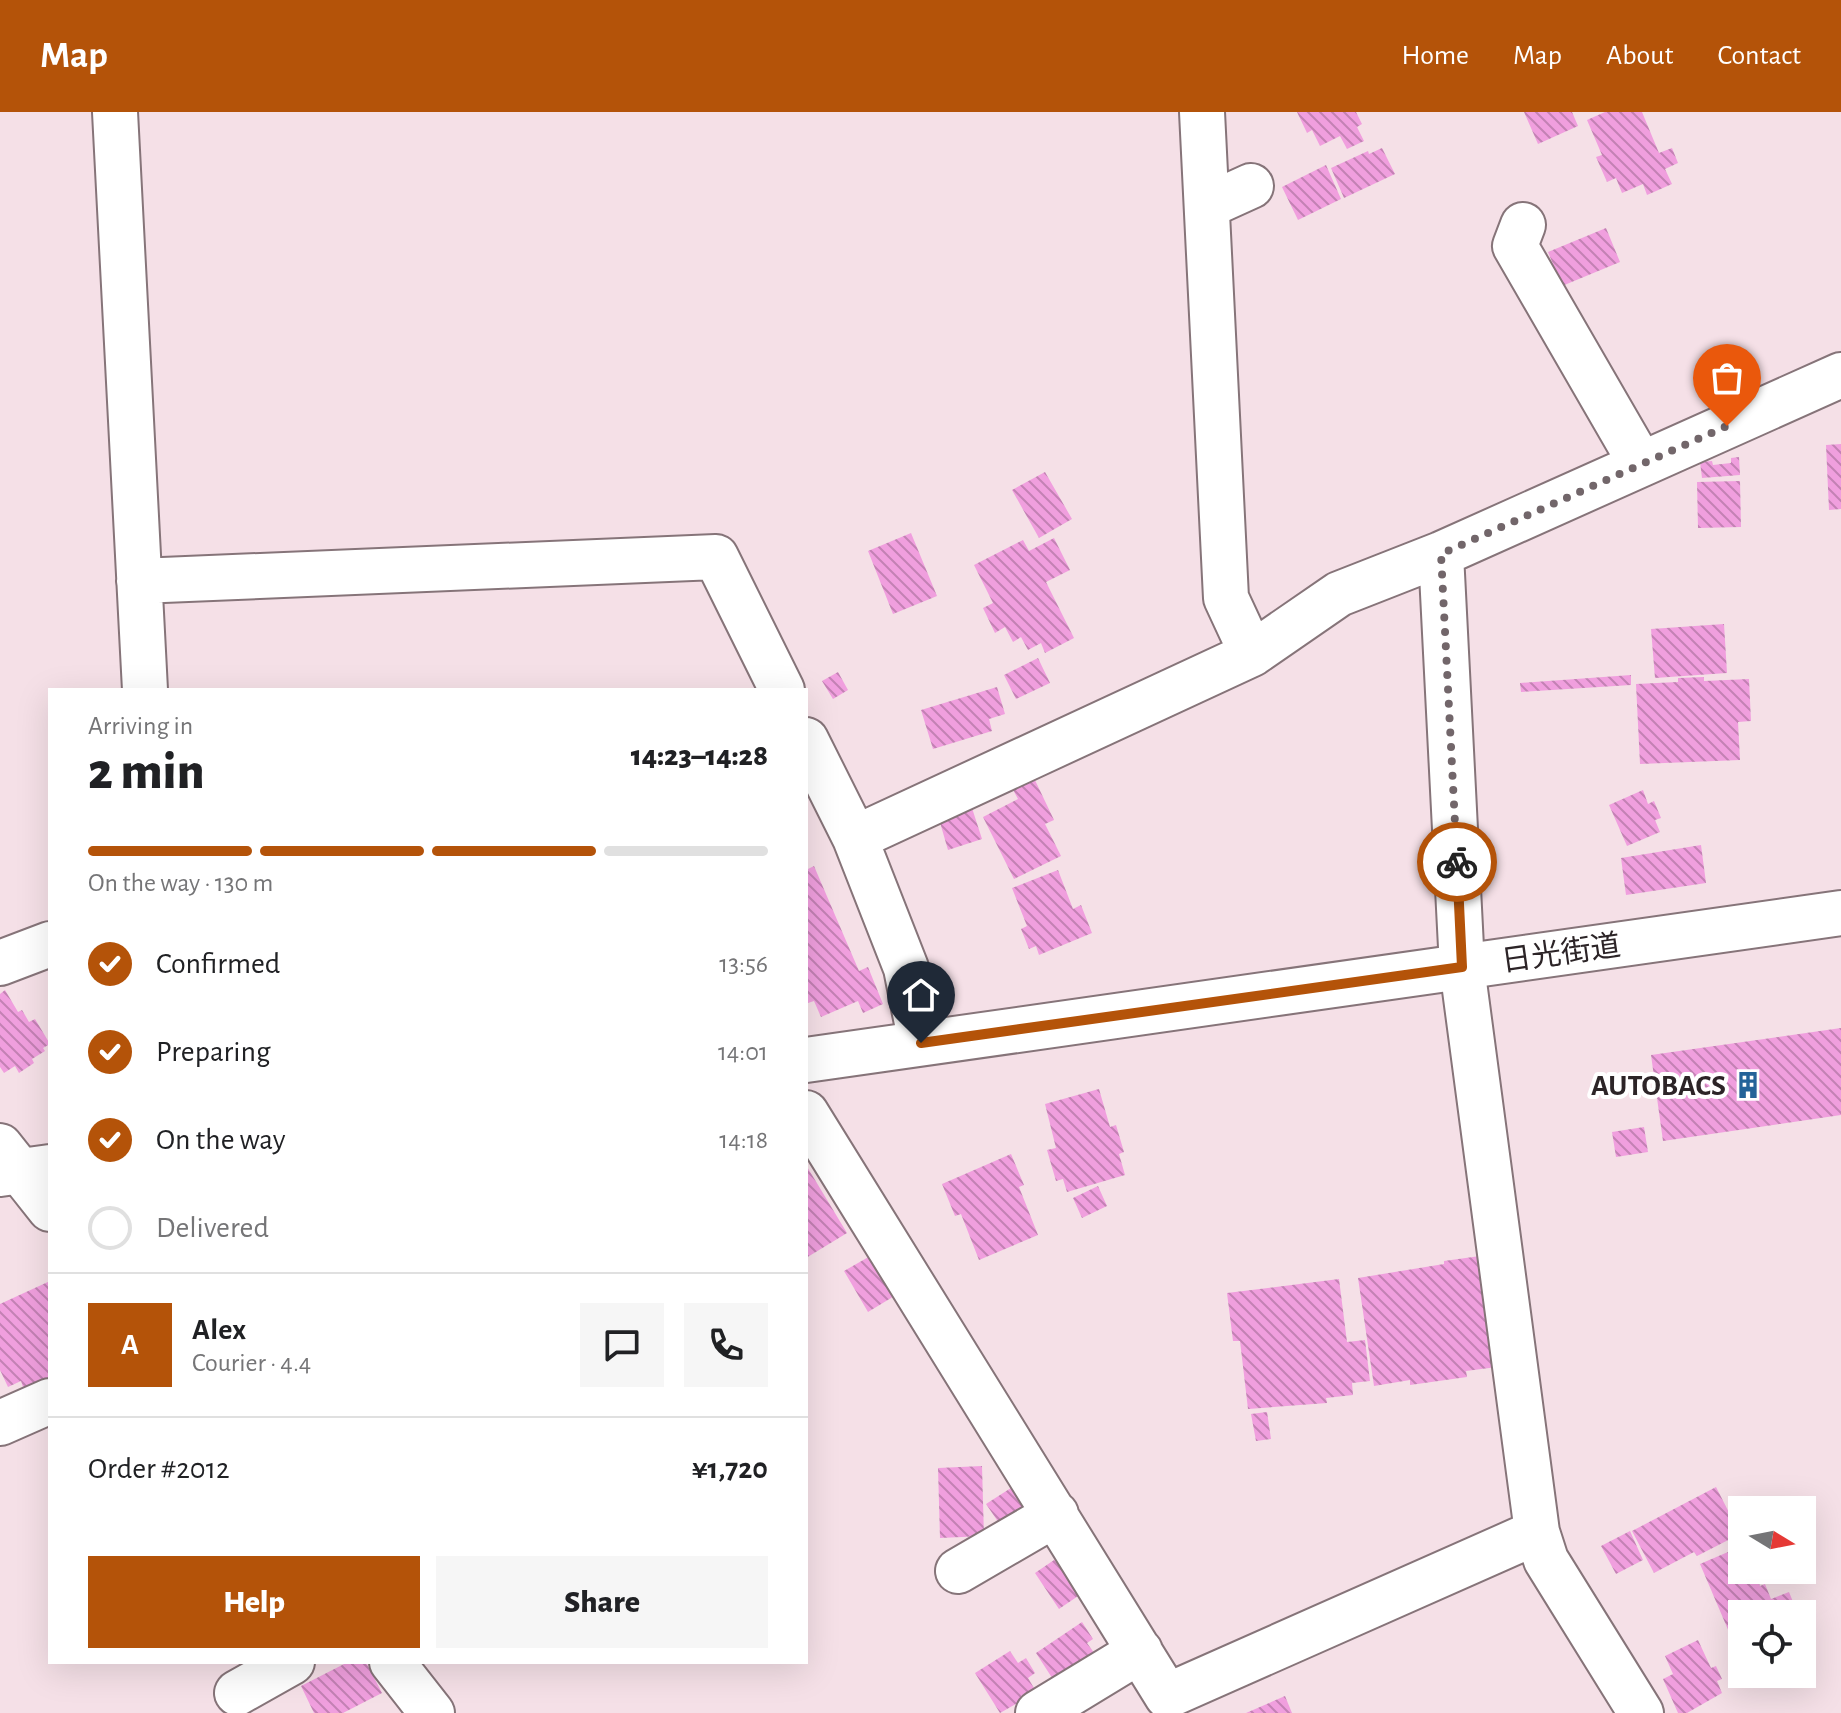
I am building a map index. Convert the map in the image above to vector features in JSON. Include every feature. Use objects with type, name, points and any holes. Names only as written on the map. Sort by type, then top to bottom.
[{"type":"main road","points":[[115,112],[145,688]]},
{"type":"main road","points":[[1202,112],[1226,598],[1252,654]]},
{"type":"main road","points":[[1207,206],[1251,186]]},
{"type":"main road","points":[[1523,225],[1515,246],[1641,464]]},
{"type":"main road","points":[[855,838],[1252,654],[1339,594],[1441,554],[1841,375]]},
{"type":"main road","points":[[1441,554],[1462,967],[1537,1532],[1546,1560],[1641,1713]]},
{"type":"main road","points":[[139,581],[716,557],[781,688]]},
{"type":"main road","points":[[808,744],[855,838],[906,968],[921,1043]]},
{"type":"main road","name":"日光街道","points":[[808,1060],[1841,913]]},
{"type":"main road","points":[[0,963],[48,945]]},
{"type":"main road","points":[[808,1116],[1171,1704],[1537,1532]]},
{"type":"main road","points":[[18,1165],[48,1206]]},
{"type":"main road","points":[[0,1423],[48,1402]]},
{"type":"main road","points":[[958,1571],[1056,1514]]},
{"type":"main road","points":[[1038,1713],[1140,1651]]},
{"type":"main road","points":[[237,1693],[288,1664]]},
{"type":"main road","points":[[394,1664],[432,1713]]},
{"type":"building","points":[[1297,112],[1356,112],[1362,124],[1357,127],[1364,141],[1347,149],[1340,136],[1320,146],[1312,130],[1307,133]]},
{"type":"building","points":[[1524,112],[1572,112],[1578,126],[1538,144]]},
{"type":"building","points":[[1605,112],[1642,112],[1659,153],[1672,148],[1678,163],[1665,169],[1672,184],[1647,195],[1643,184],[1622,193],[1616,178],[1607,182],[1596,157],[1602,155],[1587,120]]},
{"type":"building","points":[[1382,148],[1395,174],[1344,198],[1331,168]]},
{"type":"building","points":[[1326,165],[1341,199],[1298,220],[1282,187]]},
{"type":"building","points":[[1606,228],[1620,262],[1562,286],[1548,252]]},
{"type":"building","points":[[1841,444],[1841,509],[1829,510],[1826,445]]},
{"type":"building","points":[[1739,457],[1740,475],[1702,478],[1700,462],[1712,461],[1713,465],[1731,463],[1731,458]]},
{"type":"building","points":[[1045,472],[1072,519],[1039,538],[1012,490]]},
{"type":"building","points":[[1740,481],[1741,527],[1698,528],[1697,482]]},
{"type":"building","points":[[911,533],[937,596],[893,614],[868,551]]},
{"type":"building","points":[[1054,538],[1070,570],[1046,582],[1074,638],[1045,653],[1041,643],[1028,650],[1021,637],[1013,642],[1005,627],[995,633],[983,608],[993,603],[974,565],[1023,540],[1029,551]]},
{"type":"building","points":[[1724,624],[1727,673],[1655,678],[1651,629]]},
{"type":"building","points":[[1038,658],[1050,683],[1016,699],[1004,675]]},
{"type":"building","points":[[838,672],[848,690],[833,699],[822,681]]},
{"type":"building","points":[[1631,675],[1631,685],[1521,692],[1520,683]]},
{"type":"building","points":[[1704,677],[1704,681],[1749,679],[1751,721],[1738,722],[1740,760],[1640,764],[1636,684]]},
{"type":"building","points":[[997,687],[1005,714],[989,719],[992,731],[933,749],[921,710]]},
{"type":"building","points":[[1033,776],[1054,820],[1045,824],[1061,856],[1014,879],[983,817],[1018,799],[1011,786]]},
{"type":"building","points":[[1643,790],[1648,804],[1654,801],[1661,818],[1655,820],[1660,832],[1627,846],[1609,805]]},
{"type":"building","points":[[972,808],[982,839],[948,850],[939,819]]},
{"type":"building","points":[[1701,845],[1706,883],[1626,895],[1621,858]]},
{"type":"building","points":[[814,866],[859,971],[868,967],[883,1004],[863,1013],[858,1001],[821,1017],[814,1001],[808,1003],[808,869]]},
{"type":"building","points":[[1058,870],[1073,909],[1081,905],[1092,933],[1039,955],[1036,946],[1029,949],[1021,929],[1027,926],[1012,888]]},
{"type":"building","points":[[5,990],[18,1012],[22,1010],[29,1022],[35,1019],[48,1041],[48,1045],[43,1048],[45,1051],[19,1073],[15,1066],[4,1073],[0,1067],[0,994]]},
{"type":"building","name":"AUTOBACS","points":[[1841,1028],[1841,1115],[1663,1141],[1651,1055]]},
{"type":"building","points":[[1099,1089],[1110,1127],[1116,1125],[1124,1152],[1119,1154],[1125,1175],[1067,1192],[1063,1179],[1056,1181],[1047,1150],[1056,1148],[1045,1104]]},
{"type":"building","points":[[1644,1127],[1648,1152],[1616,1157],[1612,1132]]},
{"type":"building","points":[[1011,1154],[1024,1185],[1019,1187],[1038,1235],[979,1260],[961,1214],[955,1216],[942,1184]]},
{"type":"building","points":[[808,1168],[847,1233],[808,1257]]},
{"type":"building","points":[[1098,1186],[1107,1206],[1082,1218],[1073,1198]]},
{"type":"building","points":[[872,1255],[896,1295],[868,1312],[844,1271]]},
{"type":"building","points":[[1480,1256],[1497,1367],[1466,1371],[1467,1377],[1410,1385],[1410,1380],[1374,1386],[1358,1278]]},
{"type":"building","points":[[1339,1279],[1347,1342],[1365,1340],[1370,1381],[1352,1383],[1353,1395],[1326,1398],[1327,1403],[1248,1409],[1240,1341],[1233,1341],[1227,1293]]},
{"type":"building","points":[[48,1282],[48,1380],[24,1390],[21,1381],[8,1387],[0,1370],[0,1304]]},
{"type":"building","points":[[1267,1412],[1271,1439],[1256,1441],[1251,1414]]},
{"type":"building","points":[[982,1466],[984,1536],[940,1538],[938,1468]]},
{"type":"building","points":[[1014,1486],[1028,1508],[1001,1526],[986,1504]]},
{"type":"building","points":[[1716,1487],[1728,1510],[1728,1540],[1697,1556],[1694,1552],[1654,1573],[1632,1531]]},
{"type":"building","points":[[1630,1531],[1643,1560],[1616,1574],[1601,1546]]},
{"type":"building","points":[[1728,1552],[1728,1584],[1765,1584],[1771,1599],[1789,1592],[1792,1600],[1728,1600],[1728,1630],[1700,1564]]},
{"type":"building","points":[[1057,1558],[1081,1594],[1059,1609],[1035,1573]]},
{"type":"building","points":[[1082,1622],[1093,1639],[1087,1643],[1097,1657],[1056,1684],[1036,1653]]},
{"type":"building","points":[[1698,1640],[1711,1668],[1716,1666],[1722,1679],[1717,1681],[1722,1693],[1687,1713],[1678,1713],[1663,1679],[1673,1674],[1665,1656]]},
{"type":"building","points":[[1010,1651],[1018,1663],[1026,1658],[1035,1673],[1028,1678],[1034,1688],[1021,1696],[1023,1700],[1000,1713],[975,1673]]},
{"type":"building","points":[[344,1664],[367,1664],[382,1693],[343,1713],[314,1713],[301,1686]]},
{"type":"building","points":[[1285,1696],[1292,1713],[1246,1713]]},
{"type":"way so far","points":[[1457,862],[1441,554],[1727,426]]},
{"type":"place","name":"AUTOBACS","points":[[1748,1085]]},
{"type":"route","points":[[921,1043],[1462,967],[1457,862]]}]
